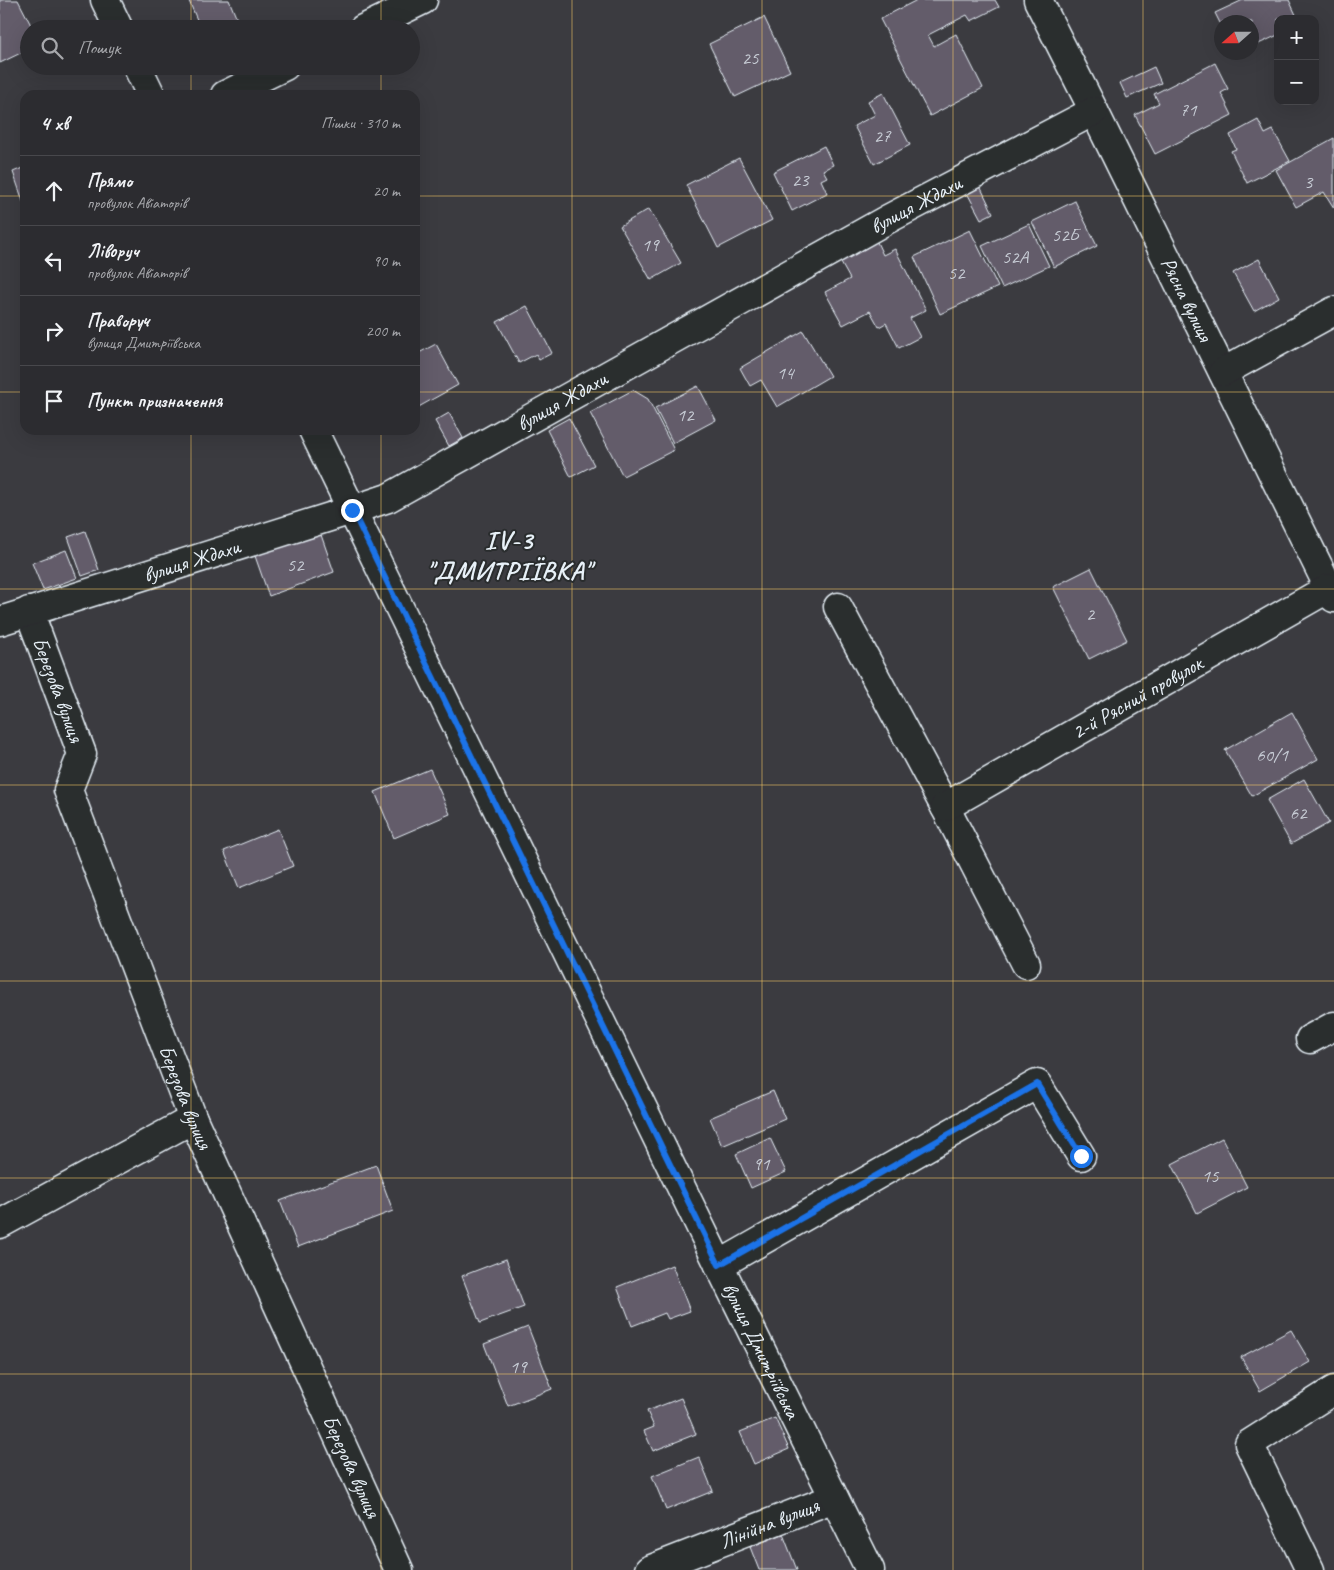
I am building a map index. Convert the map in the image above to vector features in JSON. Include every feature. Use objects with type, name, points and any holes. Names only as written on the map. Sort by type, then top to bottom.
[{"type":"street","points":[[105,0],[115,20]]},
{"type":"street","points":[[382,20],[423,0]]},
{"type":"street","name":"Рясна вулиця","points":[[1038,0],[1332,593]]},
{"type":"street","points":[[141,75],[149,90]]},
{"type":"street","points":[[235,90],[266,75]]},
{"type":"street","name":"вулиця Ждахи","points":[[0,621],[388,498],[888,219],[1094,111]]},
{"type":"street","points":[[1223,372],[1334,311]]},
{"type":"street","name":"вулиця Дмитріївська","points":[[315,435],[719,1265],[870,1570]]},
{"type":"street","name":"2-й Рясний провулок","points":[[945,807],[1332,593]]},
{"type":"street","points":[[838,606],[1026,964]]},
{"type":"street","name":"Березова вулиця","points":[[29,611],[82,754],[68,790],[193,1119],[399,1570]]},
{"type":"street","points":[[1310,1040],[1334,1026]]},
{"type":"street","points":[[719,1265],[1037,1084],[1081,1156]]},
{"type":"street","points":[[0,1224],[193,1119]]},
{"type":"street","points":[[1310,1570],[1249,1444],[1334,1390]]},
{"type":"street","name":"Лінійна вулиця","points":[[649,1570],[834,1498]]},
{"type":"building","points":[[0,0],[18,0],[28,20],[20,20],[20,53],[0,63]]},
{"type":"building","points":[[229,0],[237,20],[197,20],[189,1]]},
{"type":"building","points":[[917,0],[995,0],[999,7],[971,21],[967,15],[928,35],[934,46],[956,34],[983,88],[930,116],[880,19]]},
{"type":"building","points":[[1243,0],[1289,0],[1296,15],[1274,15],[1274,37],[1259,44],[1259,15],[1216,15],[1215,13]]},
{"type":"building","points":[[764,17],[790,71],[735,97],[709,44]]},
{"type":"building","points":[[1215,63],[1228,89],[1221,93],[1232,115],[1155,154],[1135,115],[1159,103],[1154,94]]},
{"type":"building","points":[[1154,67],[1161,83],[1127,98],[1120,83]]},
{"type":"building","points":[[883,93],[910,145],[874,164],[854,126],[875,115],[868,101]]},
{"type":"building","points":[[1258,120],[1265,134],[1273,130],[1290,161],[1247,183],[1231,151],[1236,149],[1230,135]]},
{"type":"building","points":[[1334,138],[1334,208],[1324,192],[1296,207],[1276,170]]},
{"type":"building","points":[[824,146],[833,165],[823,170],[827,177],[821,180],[827,193],[792,211],[773,172]]},
{"type":"building","points":[[739,158],[772,220],[718,248],[686,185]]},
{"type":"building","points":[[20,169],[20,192],[13,172]]},
{"type":"building","points":[[979,184],[993,213],[981,219],[966,191]]},
{"type":"building","points":[[1075,201],[1097,246],[1054,267],[1032,222]]},
{"type":"building","points":[[649,209],[681,263],[651,280],[620,226]]},
{"type":"building","points":[[1029,224],[1049,266],[1002,288],[982,246]]},
{"type":"building","points":[[970,230],[998,287],[940,314],[914,257]]},
{"type":"building","points":[[876,240],[883,255],[895,249],[926,310],[910,318],[920,337],[899,348],[886,323],[879,327],[870,311],[843,325],[825,292],[850,279],[840,261]]},
{"type":"building","points":[[1259,259],[1279,297],[1254,311],[1233,273]]},
{"type":"building","points":[[527,306],[552,353],[539,360],[536,354],[519,363],[497,322]]},
{"type":"building","points":[[803,331],[830,376],[777,407],[761,380],[750,386],[740,368]]},
{"type":"building","points":[[436,344],[458,385],[420,406],[420,352]]},
{"type":"building","points":[[698,386],[716,420],[673,443],[655,408]]},
{"type":"building","points":[[633,390],[648,399],[674,450],[623,476],[590,413]]},
{"type":"building","points":[[449,413],[463,438],[449,446],[435,421]]},
{"type":"building","points":[[569,418],[594,465],[571,477],[547,430]]},
{"type":"building","points":[[85,531],[99,570],[82,576],[68,537]]},
{"type":"building","points":[[320,532],[334,572],[269,596],[255,556]]},
{"type":"building","points":[[66,550],[77,578],[43,590],[32,563]]},
{"type":"building","points":[[1091,568],[1127,640],[1089,659],[1053,587]]},
{"type":"building","points":[[1292,712],[1318,759],[1252,796],[1225,750]]},
{"type":"building","points":[[430,769],[450,814],[394,838],[375,792]]},
{"type":"building","points":[[1304,779],[1329,823],[1291,844],[1267,800]]},
{"type":"building","points":[[278,829],[293,866],[239,888],[224,851]]},
{"type":"building","points":[[773,1091],[785,1119],[722,1146],[710,1118]]},
{"type":"building","points":[[770,1138],[786,1172],[751,1188],[736,1154]]},
{"type":"building","points":[[1222,1138],[1247,1187],[1197,1213],[1172,1164]]},
{"type":"building","points":[[376,1165],[393,1211],[298,1247],[280,1201]]},
{"type":"building","points":[[506,1259],[524,1307],[480,1323],[462,1276]]},
{"type":"building","points":[[672,1265],[690,1311],[668,1319],[665,1313],[632,1326],[617,1287]]},
{"type":"building","points":[[528,1327],[552,1389],[508,1406],[484,1344]]},
{"type":"building","points":[[1291,1330],[1310,1362],[1260,1391],[1241,1357]]},
{"type":"building","points":[[681,1398],[696,1434],[653,1451],[644,1431],[654,1427],[647,1411]]},
{"type":"building","points":[[775,1418],[789,1449],[754,1464],[740,1432]]},
{"type":"building","points":[[699,1457],[713,1491],[666,1510],[652,1476]]},
{"type":"building","points":[[783,1534],[797,1570],[759,1570],[750,1547]]},
{"type":"district","name":"IV-3 \"ДМИТРІЇВКА\"","points":[[509,555]]},
{"type":"route","points":[[352,510],[719,1265],[1037,1084],[1081,1156]]}]
